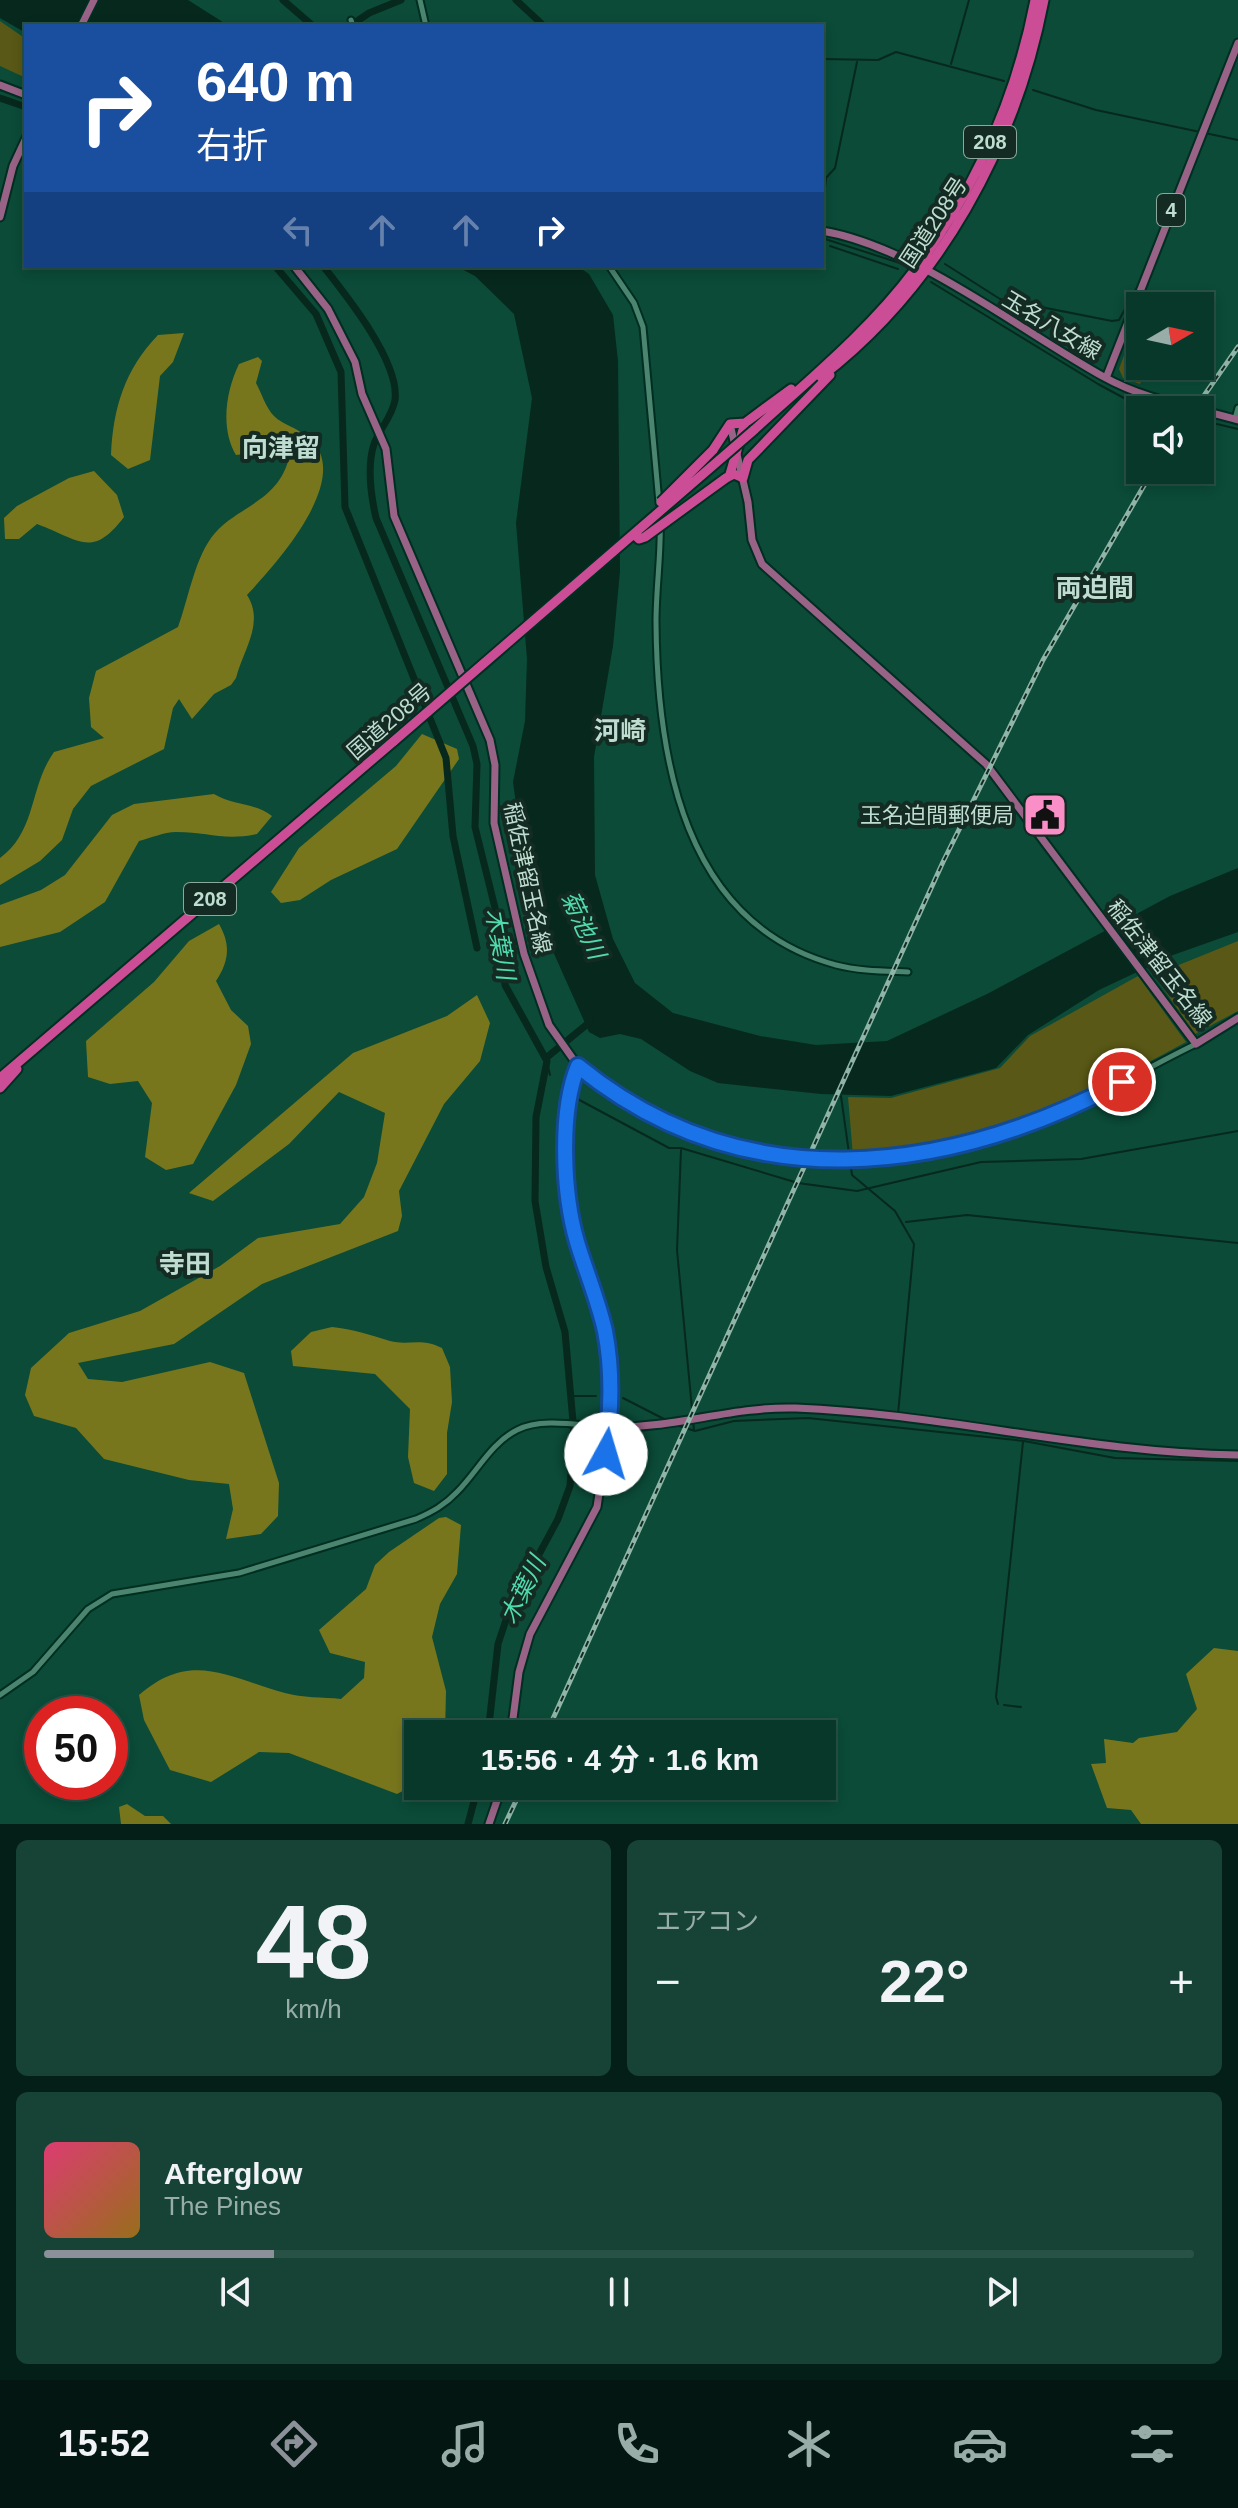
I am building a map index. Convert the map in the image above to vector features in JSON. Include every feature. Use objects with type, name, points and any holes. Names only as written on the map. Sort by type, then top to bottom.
[{"type":"highway","name":"国道208号","points":[[0,1078],[754,430],[921,269],[963,197],[999,124],[1015,80],[1035,0]]},
{"type":"highway","name":"国道208号","points":[[773,413],[865,338],[959,221],[1006,127],[1044,0]]},
{"type":"highway","points":[[634,534],[639,539],[645,537],[728,476],[745,423],[852,337]]},
{"type":"highway","points":[[728,476],[743,478],[748,460],[865,338]]},
{"type":"highway","points":[[614,550],[713,450],[730,424],[745,423]]},
{"type":"highway","points":[[713,450],[725,447],[751,451],[761,446]]},
{"type":"highway","name":"国道208号","points":[[0,1088],[27,1057]]},
{"type":"main road","points":[[82,24],[94,0]]},
{"type":"main road","name":"玉名八女線","points":[[824,232],[866,242],[921,269],[1106,378],[1238,43]]},
{"type":"main road","points":[[0,85],[24,94]]},
{"type":"main road","points":[[0,217],[13,166],[24,142]]},
{"type":"main road","name":"稲佐津留玉名線","points":[[296,268],[328,309],[348,349],[389,459],[394,516],[494,752],[494,823],[525,959],[538,999],[558,1039],[578,1066]]},
{"type":"main road","points":[[1106,378],[1163,400],[1237,419]]},
{"type":"main road","name":"稲佐津留玉名線","points":[[730,424],[743,478],[752,540],[762,564],[986,764],[1193,1041],[1238,1018]]},
{"type":"main road","points":[[513,1720],[519,1672],[533,1626],[597,1507],[612,1382],[605,1333],[577,1241],[569,1199],[566,1113],[570,1085],[578,1066]]},
{"type":"main road","points":[[607,1427],[653,1427],[785,1408],[1004,1429],[1124,1449],[1238,1455]]},
{"type":"main road","points":[[489,1824],[497,1800]]},
{"type":"street","points":[[420,0],[426,24]]},
{"type":"street","points":[[610,268],[634,303],[646,341],[661,532],[656,622],[659,684],[667,754],[688,830],[716,880],[739,909],[781,942],[838,966],[908,972]]},
{"type":"street","points":[[1237,419],[1238,408]]},
{"type":"street","points":[[578,1066],[635,1107],[698,1136],[774,1156],[854,1160],[927,1153],[1022,1127],[1094,1096],[1193,1041]]},
{"type":"street","points":[[0,1695],[33,1672],[88,1609],[112,1594],[239,1573],[416,1519],[439,1508],[499,1443],[518,1429],[559,1425],[607,1427]]},
{"type":"shaded area","points":[[0,21],[24,38],[24,77],[0,66]]},
{"type":"shaded area","points":[[184,333],[173,362],[160,376],[150,460],[128,469],[111,455],[123,390],[137,361],[158,335]]},
{"type":"shaded area","points":[[1126,350],[1126,379],[1119,369]]},
{"type":"shaded area","points":[[258,357],[262,361],[256,383],[266,404],[278,419],[314,443],[322,460],[322,480],[304,524],[247,595],[252,605],[253,626],[236,678],[231,685],[214,694],[192,719],[179,699],[173,708],[164,749],[91,786],[73,809],[62,840],[40,861],[0,885],[0,858],[21,835],[40,780],[54,752],[104,738],[91,727],[89,698],[96,671],[178,627],[196,570],[211,538],[233,517],[269,492],[286,467],[291,448],[236,455],[228,433],[228,398],[234,375],[239,364]]},
{"type":"shaded area","points":[[94,471],[117,495],[124,517],[103,538],[94,542],[75,540],[37,524],[19,539],[5,539],[4,518],[17,506],[69,478]]},
{"type":"shaded area","points":[[422,734],[457,749],[459,759],[397,849],[331,880],[300,900],[281,903],[271,892],[299,848],[396,766]]},
{"type":"shaded area","points":[[214,794],[258,808],[272,816],[257,834],[235,837],[171,832],[139,841],[105,902],[60,932],[0,947],[0,905],[41,890],[65,875],[112,815],[134,804]]},
{"type":"shaded area","points":[[219,924],[227,953],[216,981],[231,1010],[248,1026],[251,1044],[236,1085],[193,1164],[166,1170],[145,1157],[152,1103],[138,1081],[110,1084],[88,1077],[86,1041],[154,982],[189,941]]},
{"type":"shaded area","points":[[1238,941],[1238,1011],[1195,1034],[1154,975]]},
{"type":"shaded area","points":[[1138,976],[1186,1042],[1060,1106],[994,1131],[917,1151],[853,1156],[848,1097],[891,1098],[1000,1068],[1030,1036]]},
{"type":"shaded area","points":[[477,995],[490,1023],[480,1061],[444,1104],[399,1191],[402,1216],[398,1231],[262,1284],[174,1344],[78,1363],[88,1379],[122,1382],[210,1362],[244,1373],[279,1483],[278,1516],[261,1534],[226,1539],[233,1509],[229,1484],[189,1480],[104,1459],[76,1428],[34,1416],[25,1395],[31,1368],[69,1333],[140,1311],[220,1266],[258,1238],[340,1224],[364,1197],[377,1163],[385,1113],[339,1092],[289,1144],[213,1201],[189,1193],[353,1053],[447,1016]]},
{"type":"shaded area","points":[[332,1327],[390,1341],[421,1342],[442,1348],[450,1367],[452,1402],[447,1433],[447,1474],[434,1491],[414,1483],[408,1457],[410,1409],[375,1374],[293,1366],[291,1351],[311,1332]]},
{"type":"shaded area","points":[[446,1517],[461,1525],[457,1574],[440,1604],[432,1637],[446,1691],[445,1720],[404,1720],[404,1790],[397,1794],[289,1753],[259,1752],[211,1782],[170,1770],[144,1720],[139,1695],[158,1681],[193,1670],[227,1675],[292,1695],[341,1699],[364,1678],[365,1662],[330,1653],[319,1630],[366,1589],[375,1565],[439,1518]]},
{"type":"shaded area","points":[[1214,1648],[1238,1651],[1238,1824],[1141,1824],[1131,1810],[1107,1808],[1091,1764],[1106,1763],[1104,1739],[1133,1743],[1139,1738],[1177,1732],[1197,1709],[1186,1674]]},
{"type":"shaded area","points":[[127,1804],[145,1816],[163,1816],[171,1824],[121,1824],[119,1807]]},
{"type":"water","points":[[0,0],[188,0],[226,24],[24,24],[24,32],[0,18]]},
{"type":"water","name":"菊池川","points":[[460,268],[580,268],[589,274],[613,315],[618,361],[620,571],[613,646],[594,757],[595,875],[613,939],[635,983],[673,1013],[760,1036],[816,1045],[887,1041],[987,994],[1170,896],[1238,868],[1238,932],[1173,955],[1099,990],[1028,1035],[996,1068],[891,1096],[821,1094],[718,1083],[690,1071],[641,1039],[620,1034],[600,1038],[589,1032],[551,947],[524,862],[513,782],[525,721],[527,659],[516,523],[532,398],[514,314],[475,276]]},
{"type":"waterway","points":[[283,0],[311,24]]},
{"type":"waterway","points":[[353,24],[369,13],[401,0]]},
{"type":"waterway","points":[[516,0],[542,24]]},
{"type":"waterway","points":[[951,64],[969,0]]},
{"type":"waterway","points":[[824,59],[878,60],[896,52],[1004,81]]},
{"type":"waterway","points":[[824,196],[826,178],[835,168],[857,62]]},
{"type":"waterway","points":[[1033,90],[1096,110],[1238,140]]},
{"type":"waterway","points":[[0,98],[24,106]]},
{"type":"waterway","points":[[824,239],[906,265]]},
{"type":"waterway","points":[[830,246],[898,269]]},
{"type":"waterway","points":[[945,264],[1000,299],[1112,321],[1119,320],[1136,289]]},
{"type":"waterway","points":[[277,268],[316,314],[341,372],[345,507],[446,758],[453,836],[477,948]]},
{"type":"waterway","name":"木葉川","points":[[325,268],[370,330],[389,367],[395,400],[374,444],[371,462],[370,481],[376,518],[473,746],[477,764],[475,827],[501,932],[505,985],[547,1061],[536,1117],[535,1201],[546,1267],[565,1332],[574,1433],[570,1486],[558,1519],[510,1608],[498,1644],[490,1720]]},
{"type":"waterway","points":[[931,282],[1126,399]]},
{"type":"waterway","points":[[1214,423],[1238,429]]},
{"type":"waterway","points":[[546,1058],[591,1021]]},
{"type":"waterway","name":"木葉川","points":[[546,1058],[550,1075]]},
{"type":"waterway","points":[[572,1096],[669,1148],[681,1148],[798,1183],[857,1191],[981,1162],[1081,1159],[1238,1131]]},
{"type":"waterway","points":[[841,1096],[852,1175],[895,1211],[914,1244],[898,1414]]},
{"type":"waterway","points":[[681,1150],[677,1250],[694,1430]]},
{"type":"waterway","points":[[906,1222],[967,1215],[1238,1243]]},
{"type":"waterway","points":[[573,1396],[596,1396]]},
{"type":"waterway","points":[[623,1398],[664,1419]]},
{"type":"waterway","points":[[673,1424],[695,1431],[734,1421],[808,1418],[1024,1441],[1115,1458],[1238,1461]]},
{"type":"waterway","points":[[998,1704],[996,1697],[1023,1442]]},
{"type":"waterway","points":[[1004,1705],[1021,1707]]},
{"type":"waterway","name":"木葉川","points":[[468,1824],[474,1800]]},
{"type":"railway","points":[[1204,396],[1238,347]]},
{"type":"railway","points":[[552,1720],[943,862],[1043,660],[1145,484]]},
{"type":"railway","points":[[505,1824],[516,1800]]},
{"type":"place","name":"玉名迫間郵便局","points":[[1045,815]]},
{"type":"district","name":"向津留","points":[[281,448]]},
{"type":"district","name":"両迫間","points":[[1095,588]]},
{"type":"district","name":"河崎","points":[[620,731]]},
{"type":"district","name":"寺田","points":[[185,1264]]},
{"type":"route","points":[[606,1454],[612,1382],[605,1333],[577,1241],[569,1199],[566,1113],[570,1085],[578,1066],[635,1107],[698,1136],[774,1156],[831,1160],[902,1157],[961,1145],[1066,1110],[1122,1082]]}]
